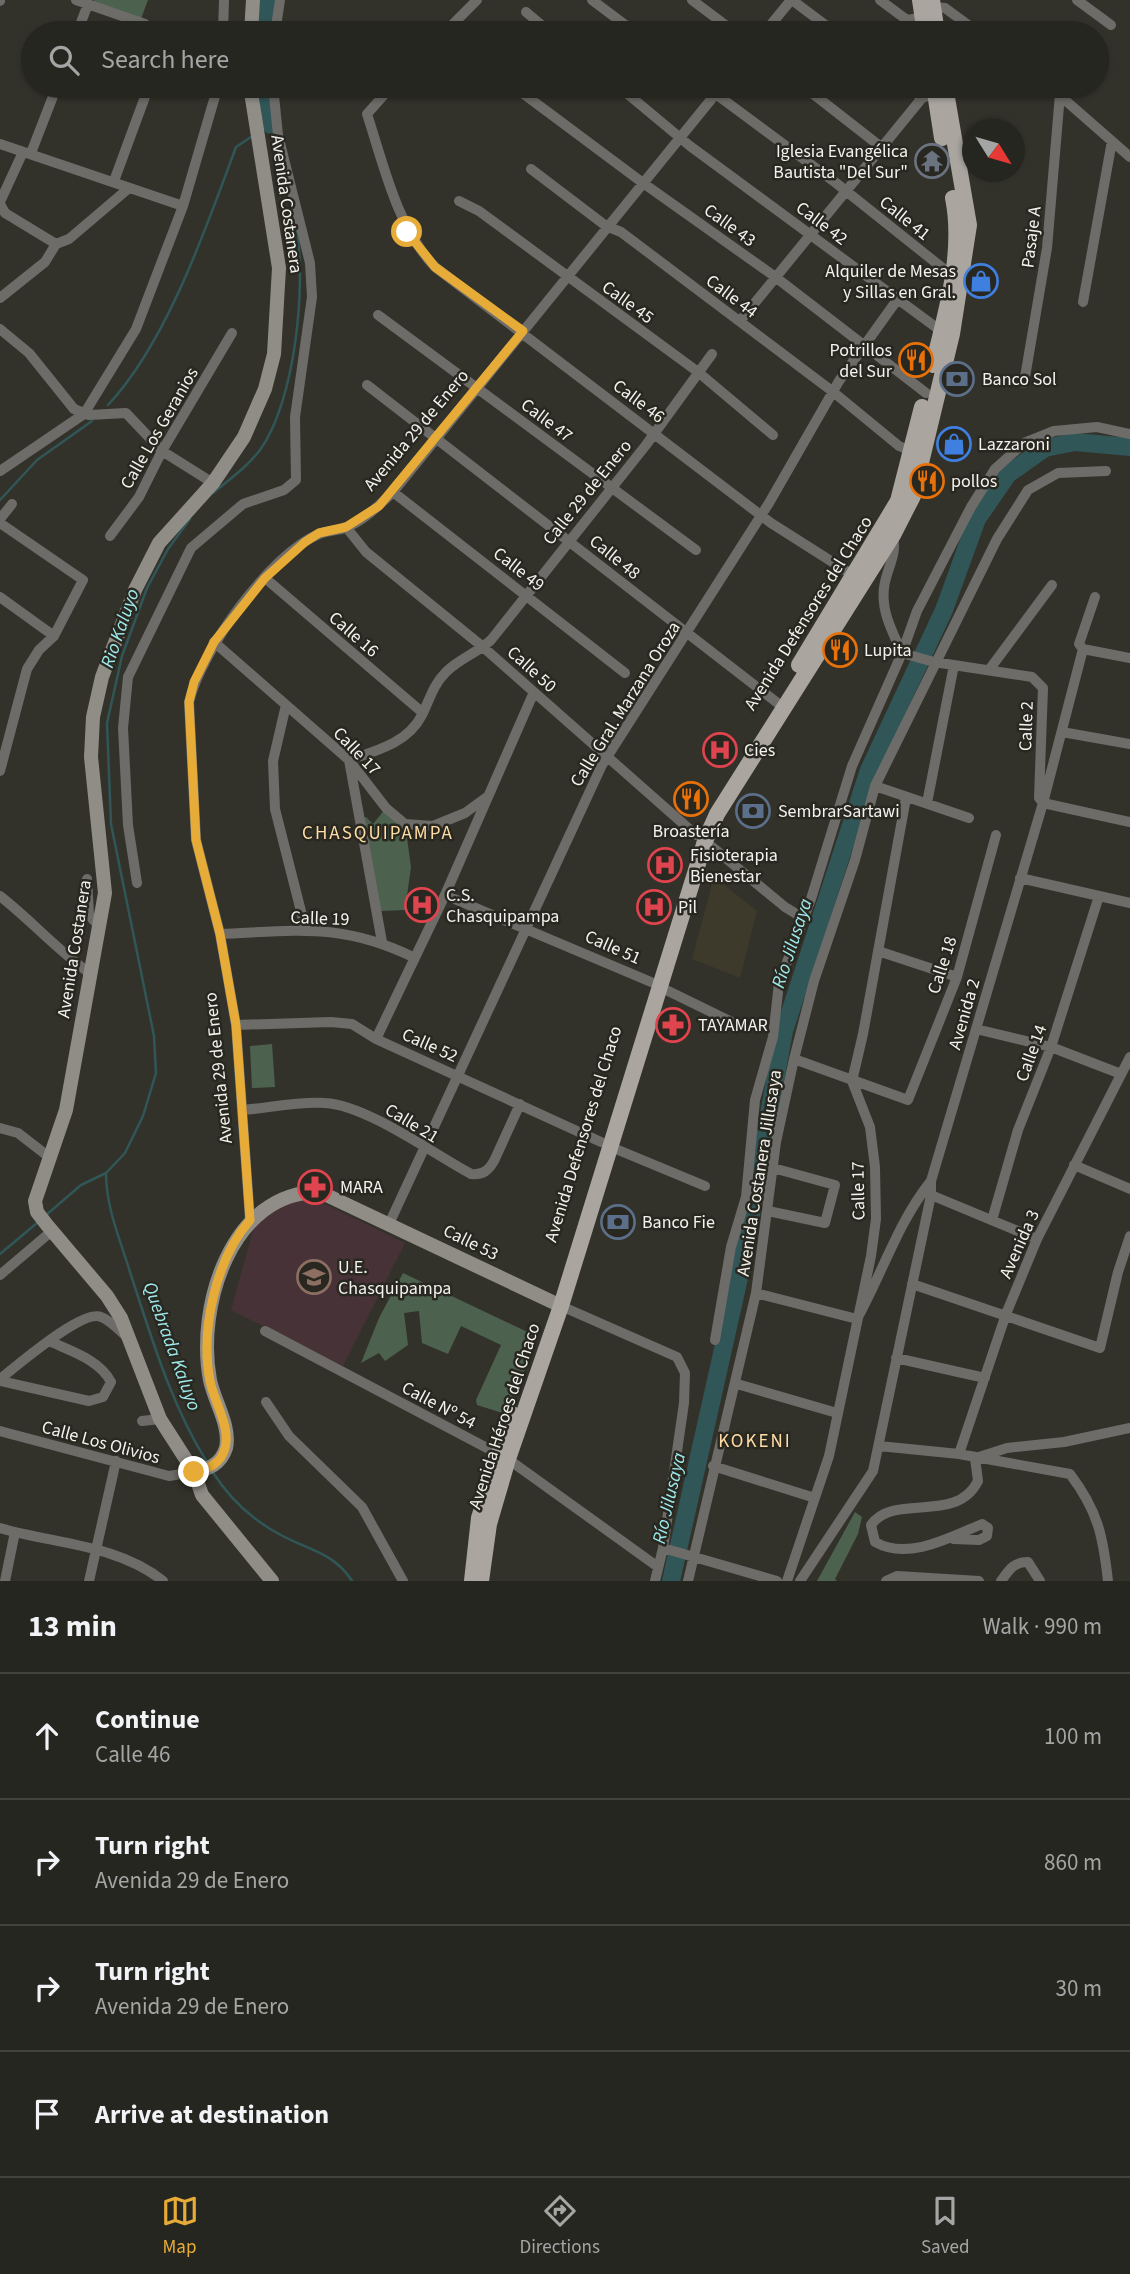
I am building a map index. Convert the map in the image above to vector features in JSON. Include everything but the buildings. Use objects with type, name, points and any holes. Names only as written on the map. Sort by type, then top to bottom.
[{"type":"main road","points":[[252,21],[253,0]]},
{"type":"main road","name":"Avenida Costanera","points":[[252,98],[279,268],[274,354],[255,415],[229,462],[159,543],[135,590],[102,677],[93,717],[91,757],[105,877],[100,927],[66,1110],[35,1201],[37,1212],[107,1296],[130,1339],[160,1419],[205,1469],[202,1495],[272,1581]]},
{"type":"main road","name":"Avenida Defensores del Chaco","points":[[472,1581],[477,1531],[556,1304],[700,838],[858,579],[913,496],[917,452],[947,332],[957,272],[956,214],[937,98]]},
{"type":"main road","name":"Calle 53","points":[[250,1220],[273,1204],[298,1192],[320,1192],[556,1304]]},
{"type":"main road","points":[[205,1469],[225,1450],[227,1438],[210,1381],[205,1343],[210,1308],[237,1236],[250,1220]]},
{"type":"main road","name":"Avenida Héroes del Chaco","points":[[481,1581],[503,1457]]},
{"type":"street","points":[[76,0],[136,21]]},
{"type":"street","points":[[223,0],[223,21]]},
{"type":"street","points":[[277,21],[280,0]]},
{"type":"street","points":[[456,21],[477,0]]},
{"type":"street","points":[[592,0],[620,21]]},
{"type":"street","points":[[692,0],[720,21]]},
{"type":"street","points":[[774,21],[792,0],[820,21]]},
{"type":"street","points":[[880,0],[907,20],[929,10],[944,8],[962,21]]},
{"type":"street","points":[[1077,0],[1104,21]]},
{"type":"street","points":[[82,21],[88,4]]},
{"type":"street","points":[[526,12],[537,21]]},
{"type":"street","points":[[52,98],[27,153],[0,203],[5,214],[56,244]]},
{"type":"street","points":[[114,181],[145,98]]},
{"type":"street","points":[[0,471],[86,414],[136,329],[183,206],[214,98]]},
{"type":"street","name":"Avenida Costanera","points":[[136,883],[128,825],[123,728],[128,677],[191,548],[243,504],[284,489],[296,480],[298,400],[312,297],[310,263],[278,135],[273,98]]},
{"type":"street","name":"Calle 46","points":[[381,98],[366,114],[407,232],[435,267],[523,331],[761,515],[858,579]]},
{"type":"street","name":"Calle 43","points":[[529,98],[774,276],[931,395]]},
{"type":"street","name":"Calle 42","points":[[633,98],[682,136],[690,146],[897,300],[947,332]]},
{"type":"street","name":"Avenida 29 de Enero","points":[[250,1220],[236,1025],[220,934],[196,840],[189,702],[194,682],[214,642],[265,578],[305,542],[319,533],[346,527],[364,517],[393,492],[435,436],[713,98]]},
{"type":"street","name":"Calle 41","points":[[729,98],[945,270],[957,272]]},
{"type":"street","points":[[818,98],[881,147]]},
{"type":"street","points":[[740,321],[881,147],[928,98]]},
{"type":"street","name":"Pasaje A","points":[[1024,383],[1047,248],[1060,98]]},
{"type":"street","points":[[1064,98],[1130,158]]},
{"type":"street","points":[[1083,302],[1112,141]]},
{"type":"street","points":[[0,144],[183,206]]},
{"type":"street","name":"Calle 44","points":[[531,169],[740,321],[899,446],[917,452]]},
{"type":"street","points":[[0,298],[45,262],[56,244],[69,239],[129,188]]},
{"type":"street","name":"Calle 45","points":[[459,201],[479,211],[565,277],[698,372],[773,435]]},
{"type":"street","name":"Calle Gral. Marzana Oroza","points":[[389,1224],[587,792],[761,515],[832,391],[897,300]]},
{"type":"street","name":"Calle 47","points":[[378,316],[696,550]]},
{"type":"street","points":[[0,329],[29,353],[74,409],[86,414],[126,413],[162,451],[213,483]]},
{"type":"street","name":"Calle Los Geranios","points":[[110,536],[139,497],[162,451],[232,333]]},
{"type":"street","name":"Calle 29 de Enero","points":[[349,760],[397,742],[423,713],[429,696],[449,669],[483,647],[655,433],[712,354]]},
{"type":"street","name":"Calle 48","points":[[367,385],[780,705]]},
{"type":"street","points":[[715,1340],[731,1247],[746,1197],[755,1100],[772,1037],[779,983],[852,766],[902,653],[917,611],[971,507],[995,469],[1024,443],[1054,431],[1097,427],[1130,434]]},
{"type":"street","name":"Avenida Costanera Jillusaya","points":[[688,1581],[690,1556],[737,1384],[756,1293],[773,1168],[794,1059],[814,981],[855,860],[875,786],[925,660],[1028,490],[1058,473],[1106,471]]},
{"type":"street","name":"Calle 49","points":[[393,492],[625,673]]},
{"type":"street","points":[[0,771],[27,669],[39,650],[54,636],[83,580],[0,521],[12,504]]},
{"type":"street","name":"Calle 50","points":[[346,527],[366,552],[483,647],[700,838],[775,900],[803,918]]},
{"type":"street","points":[[889,530],[896,547],[884,589],[884,603],[890,627],[902,653]]},
{"type":"street","name":"Calle 16","points":[[265,578],[423,713]]},
{"type":"street","points":[[989,670],[1052,585]]},
{"type":"street","points":[[0,597],[54,636]]},
{"type":"street","name":"Avenida 2","points":[[800,1581],[868,1481],[879,1446],[931,1195],[931,1181],[1043,803],[1083,649],[1079,644],[1095,597]]},
{"type":"street","name":"Calle 17","points":[[214,642],[349,760],[396,819],[417,827],[451,820],[487,796]]},
{"type":"street","points":[[1083,649],[1130,658]]},
{"type":"street","name":"Calle 2","points":[[902,653],[925,660],[1032,677],[1043,688],[1038,788],[1039,798],[1043,803]]},
{"type":"street","points":[[927,803],[954,665]]},
{"type":"street","points":[[376,1039],[445,895],[534,692]]},
{"type":"street","points":[[286,705],[273,761],[275,809],[306,931]]},
{"type":"street","name":"Calle 2","points":[[1062,732],[1130,744]]},
{"type":"street","points":[[349,760],[382,942]]},
{"type":"street","points":[[875,786],[969,818]]},
{"type":"street","points":[[794,1059],[852,1081],[906,798]]},
{"type":"street","points":[[1043,803],[1130,822]]},
{"type":"street","name":"Calle 18","points":[[852,1081],[908,1100],[957,977],[996,835]]},
{"type":"street","points":[[1020,878],[1130,903]]},
{"type":"street","points":[[87,879],[89,915],[100,927]]},
{"type":"street","name":"Calle 51","points":[[445,895],[656,985],[742,1027]]},
{"type":"street","points":[[0,896],[30,920],[53,946],[91,974]]},
{"type":"street","name":"Calle 14","points":[[992,1220],[1018,1130],[1051,1046],[1099,896]]},
{"type":"street","name":"Calle 19","points":[[220,934],[336,931],[382,942],[415,958]]},
{"type":"street","points":[[878,951],[957,977]]},
{"type":"street","name":"Calle 52","points":[[236,1025],[331,1022],[352,1024],[376,1039],[606,1144],[705,1185]]},
{"type":"street","points":[[976,1028],[1051,1046],[1121,1074]]},
{"type":"street","name":"Avenida 3","points":[[959,1454],[1006,1314],[1037,1239],[1130,1057]]},
{"type":"street","name":"Calle 17","points":[[787,1581],[829,1456],[876,1219],[875,1167],[870,1127],[852,1081]]},
{"type":"street","name":"Calle 21","points":[[243,1110],[324,1103],[348,1106],[471,1174],[485,1173],[494,1161],[520,1104]]},
{"type":"street","points":[[0,1128],[18,1133],[49,1157]]},
{"type":"street","points":[[1074,1165],[1130,1189]]},
{"type":"street","points":[[768,1212],[825,1223],[835,1185],[773,1168]]},
{"type":"street","points":[[756,1293],[857,1320],[911,1205],[931,1181]]},
{"type":"street","points":[[931,1195],[1037,1239]]},
{"type":"street","points":[[0,1275],[50,1228]]},
{"type":"street","points":[[912,1284],[1100,1348],[1118,1272],[1130,1236]]},
{"type":"street","name":"Calle 53","points":[[556,1304],[677,1357],[685,1373],[667,1549]]},
{"type":"street","points":[[0,1380],[49,1341],[89,1316],[99,1316],[130,1339]]},
{"type":"street","name":"Calle Nº 54","points":[[265,1331],[503,1457],[659,1567]]},
{"type":"street","points":[[0,1380],[89,1401],[103,1397],[111,1382],[107,1375],[89,1360],[49,1341]]},
{"type":"street","points":[[896,1358],[985,1378]]},
{"type":"street","points":[[737,1384],[837,1413]]},
{"type":"street","points":[[266,1402],[289,1436],[362,1507],[403,1581]]},
{"type":"street","points":[[142,1420],[160,1419]]},
{"type":"street","points":[[975,1458],[1007,1448],[1064,1442],[1130,1428]]},
{"type":"street","name":"Calle Los Olivios","points":[[0,1431],[169,1476],[205,1469]]},
{"type":"street","points":[[879,1446],[959,1454],[1070,1474],[1093,1508],[1102,1531],[1108,1581]]},
{"type":"street","points":[[954,1539],[895,1550],[875,1542],[871,1525],[883,1515],[956,1503],[968,1497],[978,1481],[975,1458]]},
{"type":"street","points":[[89,1581],[116,1461]]},
{"type":"street","points":[[713,1466],[815,1498]]},
{"type":"street","points":[[0,1528],[95,1549],[141,1566],[163,1581]]},
{"type":"street","points":[[5,1581],[15,1532]]},
{"type":"street","points":[[655,1581],[667,1549],[777,1581]]},
{"type":"street","points":[[1001,1581],[1011,1567],[1019,1562],[1028,1563],[1040,1581]]},
{"type":"street","points":[[886,1581],[897,1576],[979,1581]]},
{"type":"street","points":[[472,1581],[481,1581]]},
{"type":"shaded area","points":[[714,877],[757,911],[740,978],[692,959]]},
{"type":"shaded area","name":"C.S. Chasquipampa","points":[[413,890],[439,900],[429,920],[405,910]]},
{"type":"shaded area","name":"U.E. Chasquipampa","points":[[306,1195],[405,1243],[343,1366],[231,1310],[254,1227],[271,1210]]},
{"type":"green space","points":[[94,0],[148,0],[140,21],[131,21],[92,7]]},
{"type":"green space","points":[[386,808],[405,824],[411,867],[405,910],[381,911],[361,819],[366,817],[373,824]]},
{"type":"green space","points":[[272,1044],[275,1087],[252,1088],[250,1046]]},
{"type":"green space","points":[[403,1273],[536,1336],[509,1415],[477,1405],[476,1400],[501,1345],[461,1326],[448,1354],[422,1343],[419,1311],[404,1313],[408,1345],[385,1361],[379,1353],[361,1363],[379,1318]]},
{"type":"green space","points":[[855,1512],[862,1517],[858,1534],[835,1579],[837,1581],[817,1581]]},
{"type":"waterway","points":[[267,21],[269,0]]},
{"type":"waterway","points":[[268,98],[271,125]]},
{"type":"waterway","name":"Rio Kaluyo","points":[[266,128],[271,125],[273,132]]},
{"type":"waterway","points":[[108,405],[149,350],[167,317],[198,248],[236,147],[251,137]]},
{"type":"waterway","name":"Rio Kaluyo","points":[[213,493],[260,450],[282,403],[290,373],[299,310],[299,251],[296,227]]},
{"type":"waterway","points":[[0,500],[37,460],[92,421]]},
{"type":"waterway","name":"Río Jilusaya","points":[[671,1581],[741,1269],[784,1031],[869,770],[944,610],[977,519],[1008,474],[1045,448],[1075,442],[1130,447]]},
{"type":"waterway","name":"Rio Kaluyo","points":[[45,1216],[81,1185],[106,1173],[125,1153],[143,1116],[156,1073],[154,1036],[111,824],[107,723],[122,656],[147,588],[168,549],[190,519]]},
{"type":"waterway","name":"Quebrada Kaluyo","points":[[106,1173],[108,1199],[114,1223],[154,1345],[172,1394],[207,1462]]},
{"type":"waterway","points":[[0,1254],[37,1223]]},
{"type":"waterway","name":"Quebrada Kaluyo","points":[[212,1471],[233,1499],[250,1515],[279,1534],[328,1558],[345,1571],[352,1581]]},
{"type":"place","name":"Iglesia Evangélica Bautista \"Del Sur\"","points":[[932,161]]},
{"type":"place","name":"Alquiler de Mesas y Sillas en Gral.","points":[[981,281]]},
{"type":"place","name":"Potrillos del Sur","points":[[916,360]]},
{"type":"place","name":"Banco Sol","points":[[957,379]]},
{"type":"place","name":"Lazzaroni","points":[[954,444]]},
{"type":"place","name":"pollos","points":[[927,481]]},
{"type":"place","name":"Lupita","points":[[840,650]]},
{"type":"place","name":"Cies","points":[[720,750]]},
{"type":"place","name":"Broastería","points":[[691,799]]},
{"type":"place","name":"SembrarSartawi","points":[[753,811]]},
{"type":"place","name":"Fisioterapia Bienestar","points":[[665,865]]},
{"type":"place","name":"C.S. Chasquipampa","points":[[422,905]]},
{"type":"place","name":"Pil","points":[[654,907]]},
{"type":"place","name":"TAYAMAR","points":[[673,1025]]},
{"type":"place","name":"MARA","points":[[315,1187]]},
{"type":"place","name":"Banco Fie","points":[[618,1222]]},
{"type":"place","name":"U.E. Chasquipampa","points":[[314,1277]]},
{"type":"district","name":"CHASQUIPAMPA","points":[[378,832]]},
{"type":"district","name":"KOKENI","points":[[755,1440]]},
{"type":"route","points":[[194,1472],[216,1465],[225,1450],[227,1438],[210,1381],[205,1343],[210,1308],[237,1236],[250,1220],[236,1025],[220,934],[196,840],[189,702],[194,682],[214,642],[265,578],[319,533],[346,527],[379,506],[523,331],[435,267],[407,232]]}]
